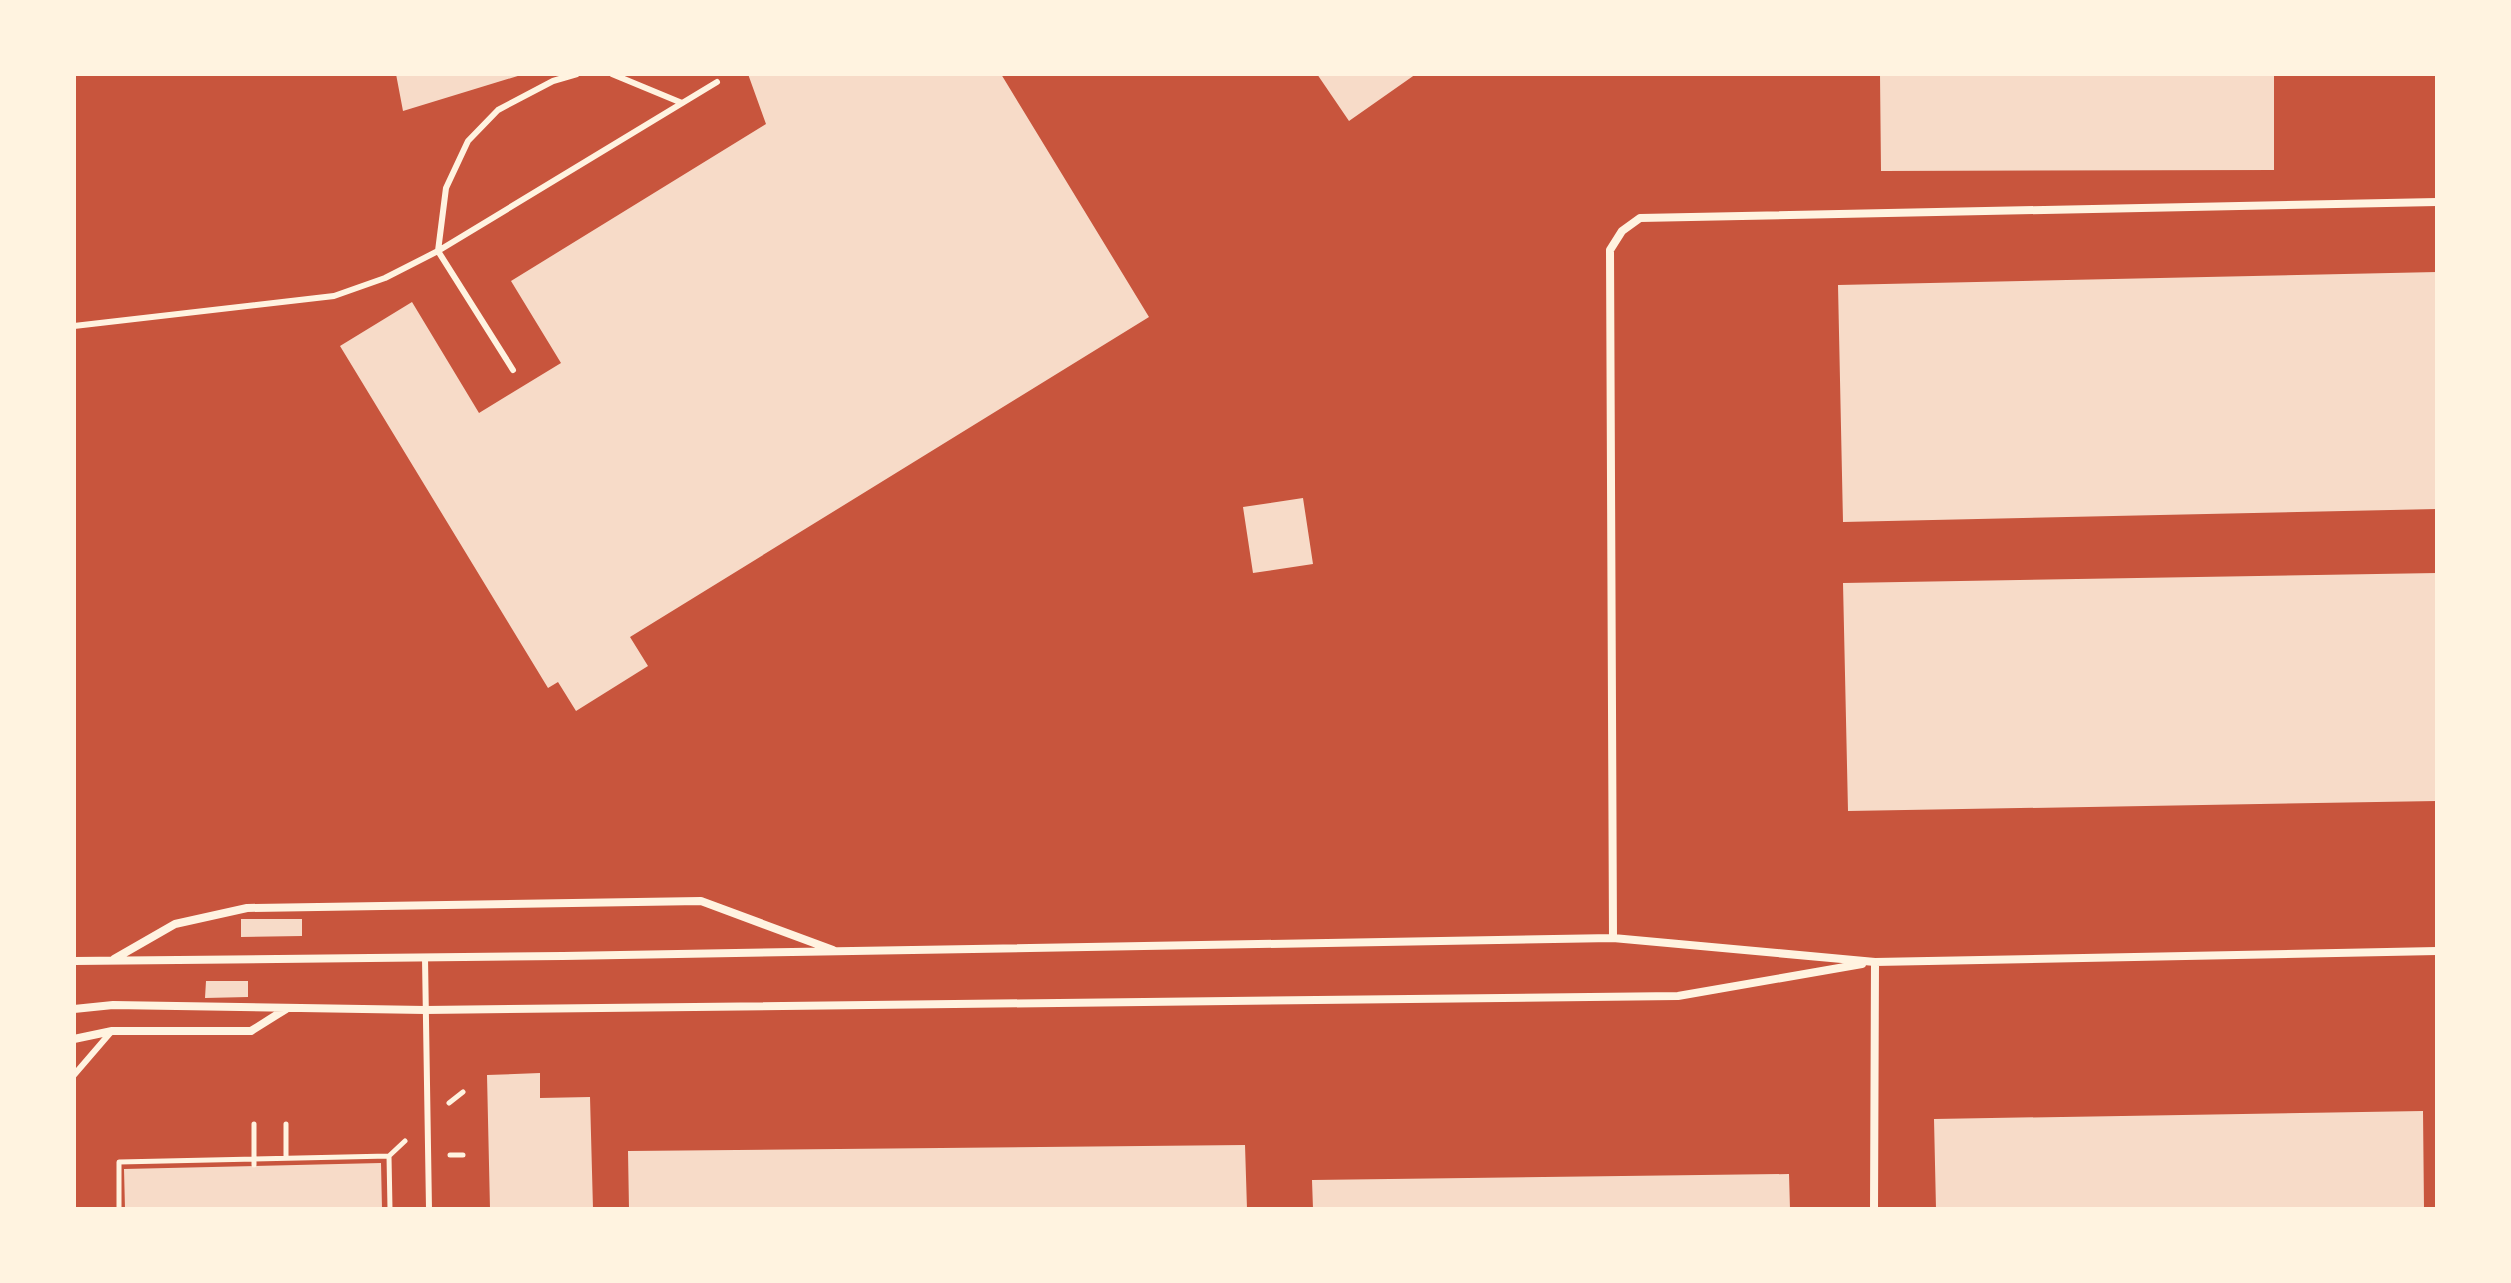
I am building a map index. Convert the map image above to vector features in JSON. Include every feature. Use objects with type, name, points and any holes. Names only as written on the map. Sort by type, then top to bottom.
[{"type":"street","points":[[1613,938],[1610,250],[1622,231],[1640,218],[2437,202]]},
{"type":"street","points":[[111,961],[175,924],[247,908],[701,901],[838,952]]},
{"type":"street","points":[[74,961],[838,952],[1613,938],[1875,962],[2437,951]]},
{"type":"street","points":[[74,1009],[113,1005],[425,1010],[1678,996],[1875,962]]},
{"type":"street","points":[[1874,1209],[1875,962]]},
{"type":"street","points":[[74,1039],[112,1031],[251,1031],[288,1007]]},
{"type":"lane","points":[[513,370],[438,251],[446,188],[468,141],[498,110],[553,81],[577,74]]},
{"type":"lane","points":[[612,74],[682,103]]},
{"type":"lane","points":[[74,326],[334,296],[385,278],[438,251],[717,82]]},
{"type":"lane","points":[[425,958],[429,1209]]},
{"type":"lane","points":[[74,1075],[112,1031]]},
{"type":"path","points":[[254,1124],[254,1162]]},
{"type":"path","points":[[286,1124],[286,1158]]},
{"type":"path","points":[[119,1209],[119,1162],[254,1162],[286,1158],[319,1161],[389,1156],[390,1209]]},
{"type":"building","points":[[396,74],[521,74],[521,75],[403,111]]},
{"type":"building","points":[[748,74],[1001,74],[1149,317],[630,637],[648,666],[576,711],[558,682],[548,688],[340,346],[412,302],[479,413],[561,363],[511,281],[766,124]]},
{"type":"building","points":[[1317,74],[1416,74],[1349,121]]},
{"type":"building","points":[[2274,74],[2274,170],[1881,171],[1880,75]]},
{"type":"building","points":[[2437,272],[2437,509],[1843,522],[1838,285]]},
{"type":"building","points":[[1303,498],[1313,564],[1253,573],[1243,507]]},
{"type":"building","points":[[2437,573],[2437,801],[1848,811],[1843,583]]},
{"type":"building","points":[[241,919],[302,919],[302,936],[241,937]]},
{"type":"building","points":[[206,981],[248,981],[248,997],[205,998]]},
{"type":"building","points":[[540,1073],[540,1098],[590,1097],[593,1209],[490,1209],[487,1075]]},
{"type":"building","points":[[2423,1111],[2424,1209],[1936,1209],[1934,1119]]},
{"type":"building","points":[[1245,1145],[1247,1209],[629,1209],[628,1151]]},
{"type":"building","points":[[381,1163],[382,1209],[125,1209],[124,1169]]},
{"type":"building","points":[[1789,1174],[1790,1209],[1313,1209],[1312,1180]]}]
